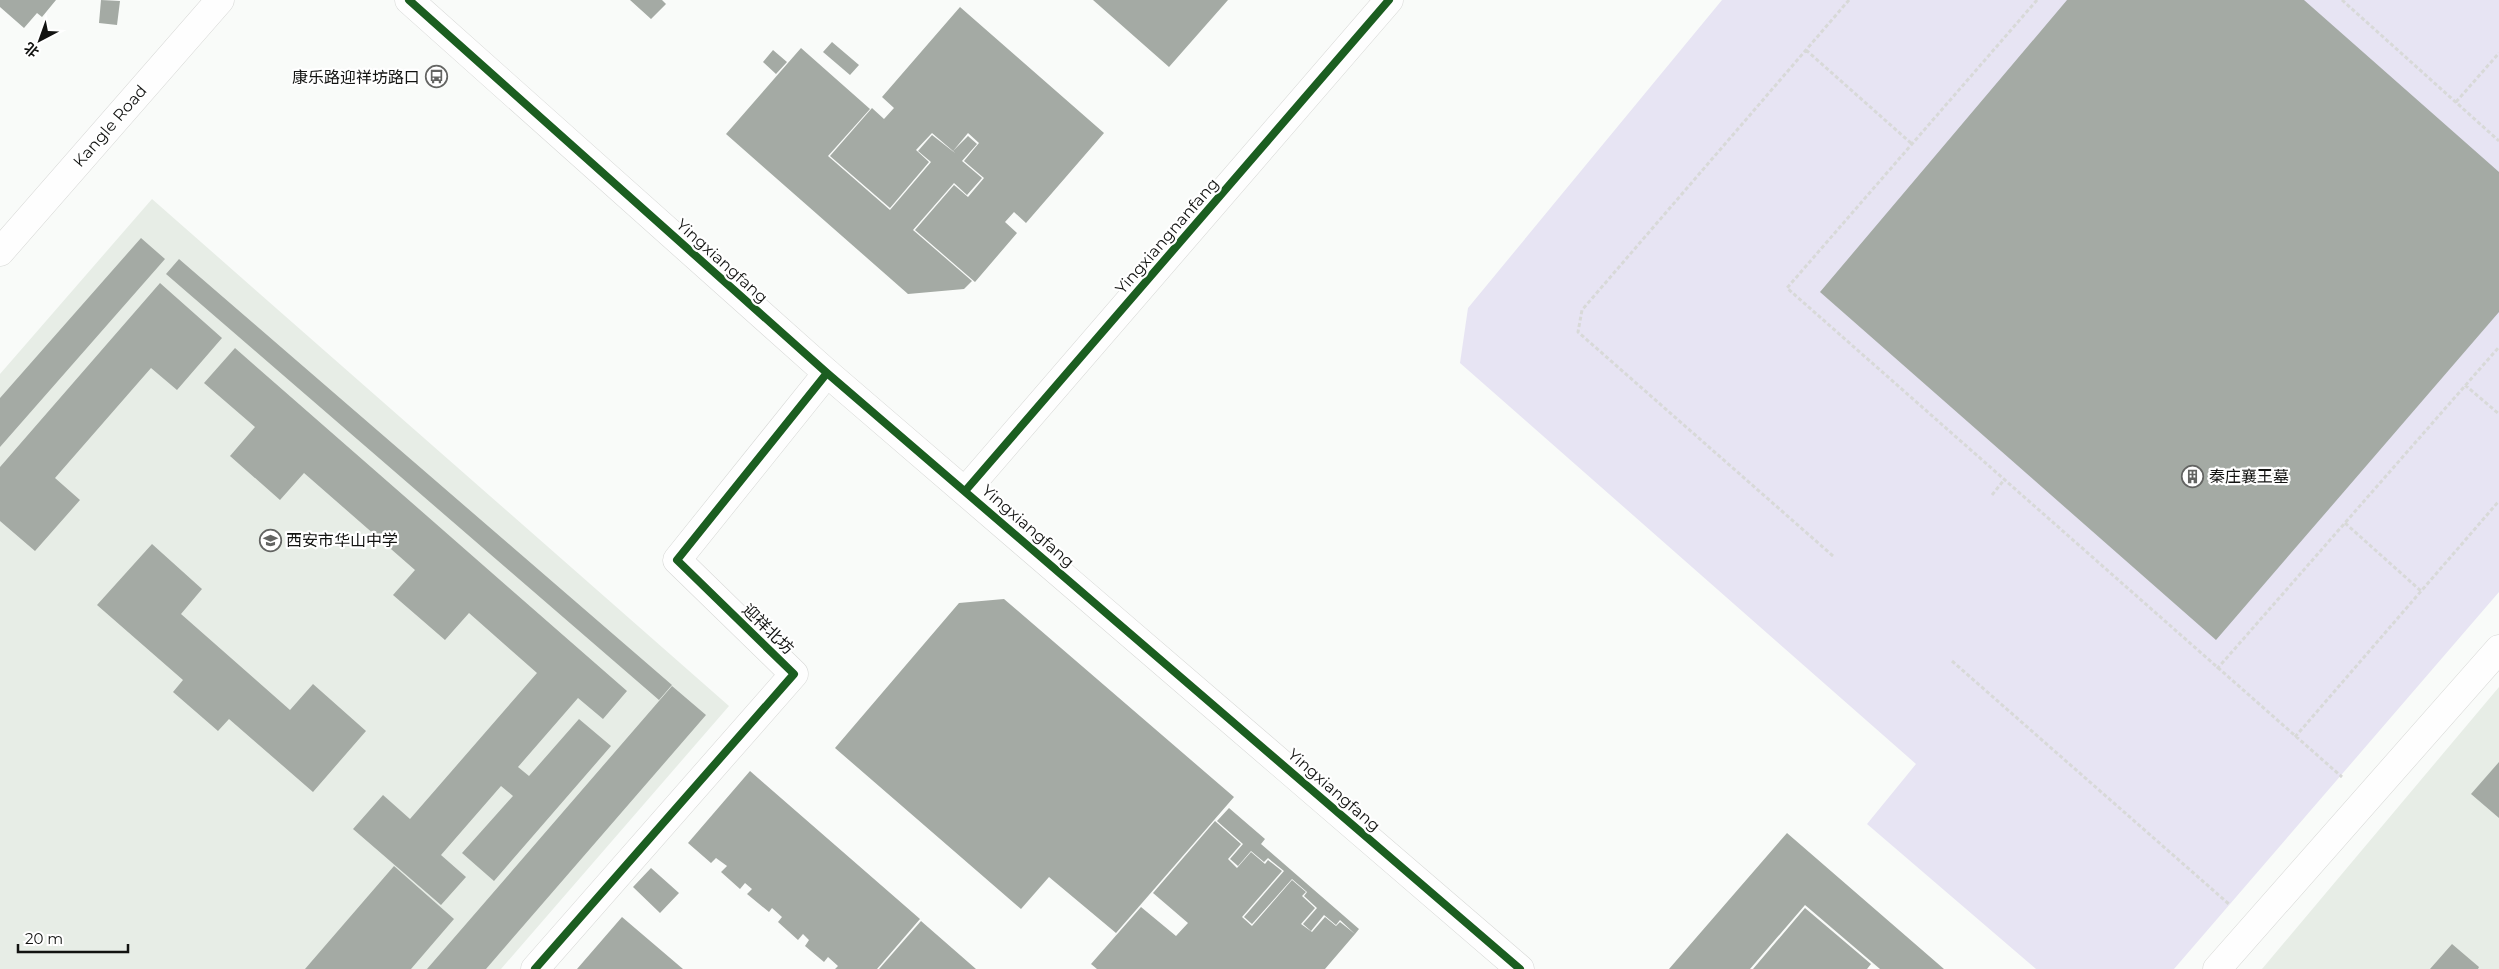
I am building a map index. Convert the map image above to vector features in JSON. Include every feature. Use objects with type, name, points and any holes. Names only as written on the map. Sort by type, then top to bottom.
[{"type":"street","name":"Kangle Road","points":[[0,252],[219,0]]},
{"type":"street","name":"Yingxiangfang","points":[[408,0],[827,373],[966,490],[1520,969]]},
{"type":"street","name":"Yingxiangnanfang","points":[[966,490],[1389,0]]},
{"type":"street","name":"迎祥北坊","points":[[535,969],[794,674],[677,560],[827,373]]},
{"type":"street","points":[[2217,969],[2499,649]]},
{"type":"path","points":[[1833,556],[1578,332],[1582,310],[1849,0]]},
{"type":"path","points":[[2342,0],[2499,140]]},
{"type":"path","points":[[2035,1],[1787,288],[2217,669],[2367,798]]},
{"type":"path","points":[[1806,50],[1912,144]]},
{"type":"path","points":[[2456,102],[2499,53]]},
{"type":"path","points":[[2217,669],[2499,347]]},
{"type":"path","points":[[2465,385],[2499,414]]},
{"type":"path","points":[[1992,495],[2004,480]]},
{"type":"path","points":[[2295,737],[2499,500]]},
{"type":"path","points":[[2345,523],[2421,590]]},
{"type":"path","points":[[1952,661],[2255,926]]},
{"type":"shaded area","points":[[1722,0],[2499,0],[2499,592],[2174,969],[2036,969],[1867,824],[1916,764],[1460,363],[1468,308]]},
{"type":"shaded area","name":"西安市华山中学","points":[[152,199],[729,706],[501,969],[0,969],[0,374]]},
{"type":"shaded area","points":[[2499,687],[2499,969],[2262,969]]},
{"type":"building","points":[[0,0],[56,0],[42,17],[37,13],[24,28],[0,7]]},
{"type":"building","points":[[101,0],[120,1],[117,25],[99,23]]},
{"type":"building","points":[[630,0],[662,0],[666,4],[651,19]]},
{"type":"building","points":[[1093,0],[1228,0],[1169,67]]},
{"type":"building","name":"秦庄襄王墓","points":[[2067,0],[2304,0],[2499,172],[2499,312],[2216,640],[1820,292]]},
{"type":"building","points":[[960,7],[1104,133],[1026,223],[1014,212],[1005,222],[1017,233],[975,282],[915,230],[954,185],[968,197],[984,178],[964,161],[979,143],[968,133],[953,151],[932,133],[916,150],[929,162],[890,208],[830,156],[872,108],[884,119],[894,108],[882,97]]},
{"type":"building","points":[[832,42],[859,65],[850,75],[823,52]]},
{"type":"building","points":[[801,48],[870,109],[828,156],[890,210],[931,162],[918,151],[932,135],[955,153],[953,151],[968,136],[977,144],[962,161],[982,178],[967,195],[954,183],[913,230],[972,281],[964,289],[908,294],[726,134]]},
{"type":"building","points":[[773,50],[787,62],[776,74],[763,62]]},
{"type":"building","points":[[141,238],[165,259],[0,447],[0,398]]},
{"type":"building","points":[[179,259],[672,685],[659,700],[166,274]]},
{"type":"building","points":[[160,283],[222,338],[177,390],[151,368],[55,478],[80,500],[35,551],[0,521],[0,467]]},
{"type":"building","points":[[235,348],[627,691],[603,719],[578,698],[518,767],[529,776],[579,719],[611,746],[494,881],[462,853],[513,796],[501,786],[441,855],[466,877],[441,905],[353,829],[383,795],[410,819],[537,673],[469,613],[445,640],[393,595],[415,570],[304,473],[280,500],[230,456],[255,427],[204,383]]},
{"type":"building","points":[[152,544],[202,589],[181,614],[290,710],[313,684],[366,731],[313,792],[229,719],[218,731],[173,692],[183,680],[97,605]]},
{"type":"building","points":[[1004,599],[1234,797],[1116,933],[1049,877],[1021,909],[835,748],[959,603]]},
{"type":"building","points":[[672,686],[706,715],[486,969],[427,969]]},
{"type":"building","points":[[2499,762],[2499,818],[2471,794]]},
{"type":"building","points":[[750,771],[920,919],[877,969],[835,969],[838,966],[828,957],[824,962],[805,946],[809,940],[803,934],[798,940],[778,922],[782,917],[772,908],[769,912],[747,894],[752,889],[745,883],[740,889],[721,872],[727,866],[716,858],[711,863],[688,843]]},
{"type":"building","points":[[1229,808],[1265,839],[1261,844],[1359,929],[1355,934],[1340,920],[1336,925],[1324,915],[1311,931],[1303,924],[1317,908],[1304,896],[1307,892],[1292,879],[1252,924],[1244,917],[1284,871],[1268,858],[1264,862],[1251,851],[1238,866],[1230,859],[1243,844],[1217,821]]},
{"type":"building","points":[[1215,821],[1241,844],[1228,859],[1237,868],[1251,852],[1265,864],[1268,860],[1282,871],[1242,917],[1252,926],[1292,880],[1306,892],[1302,896],[1315,908],[1301,924],[1312,932],[1325,917],[1336,926],[1340,922],[1355,934],[1325,969],[1097,969],[1091,964],[1141,907],[1176,936],[1188,923],[1153,893]]},
{"type":"building","points":[[1787,833],[1944,969],[1880,969],[1805,905],[1750,969],[1669,969]]},
{"type":"building","points":[[394,866],[454,919],[411,969],[305,969]]},
{"type":"building","points":[[651,868],[679,893],[660,913],[633,887]]},
{"type":"building","points":[[1805,908],[1871,964],[1867,969],[1753,969]]},
{"type":"building","points":[[622,917],[683,969],[577,969]]},
{"type":"building","points":[[921,921],[976,969],[879,969]]},
{"type":"building","points":[[2452,944],[2479,967],[2478,969],[2430,969]]},
{"type":"cycle path","points":[[409,0],[827,373],[1520,969]]},
{"type":"cycle path","points":[[966,490],[1389,0]]},
{"type":"cycle path","points":[[535,969],[794,674],[677,560],[827,373]]},
{"type":"place","name":"康乐路迎祥坊路口","points":[[436,77]]},
{"type":"place","name":"秦庄襄王墓","points":[[2193,476]]},
{"type":"place","name":"西安市华山中学","points":[[270,540]]}]
